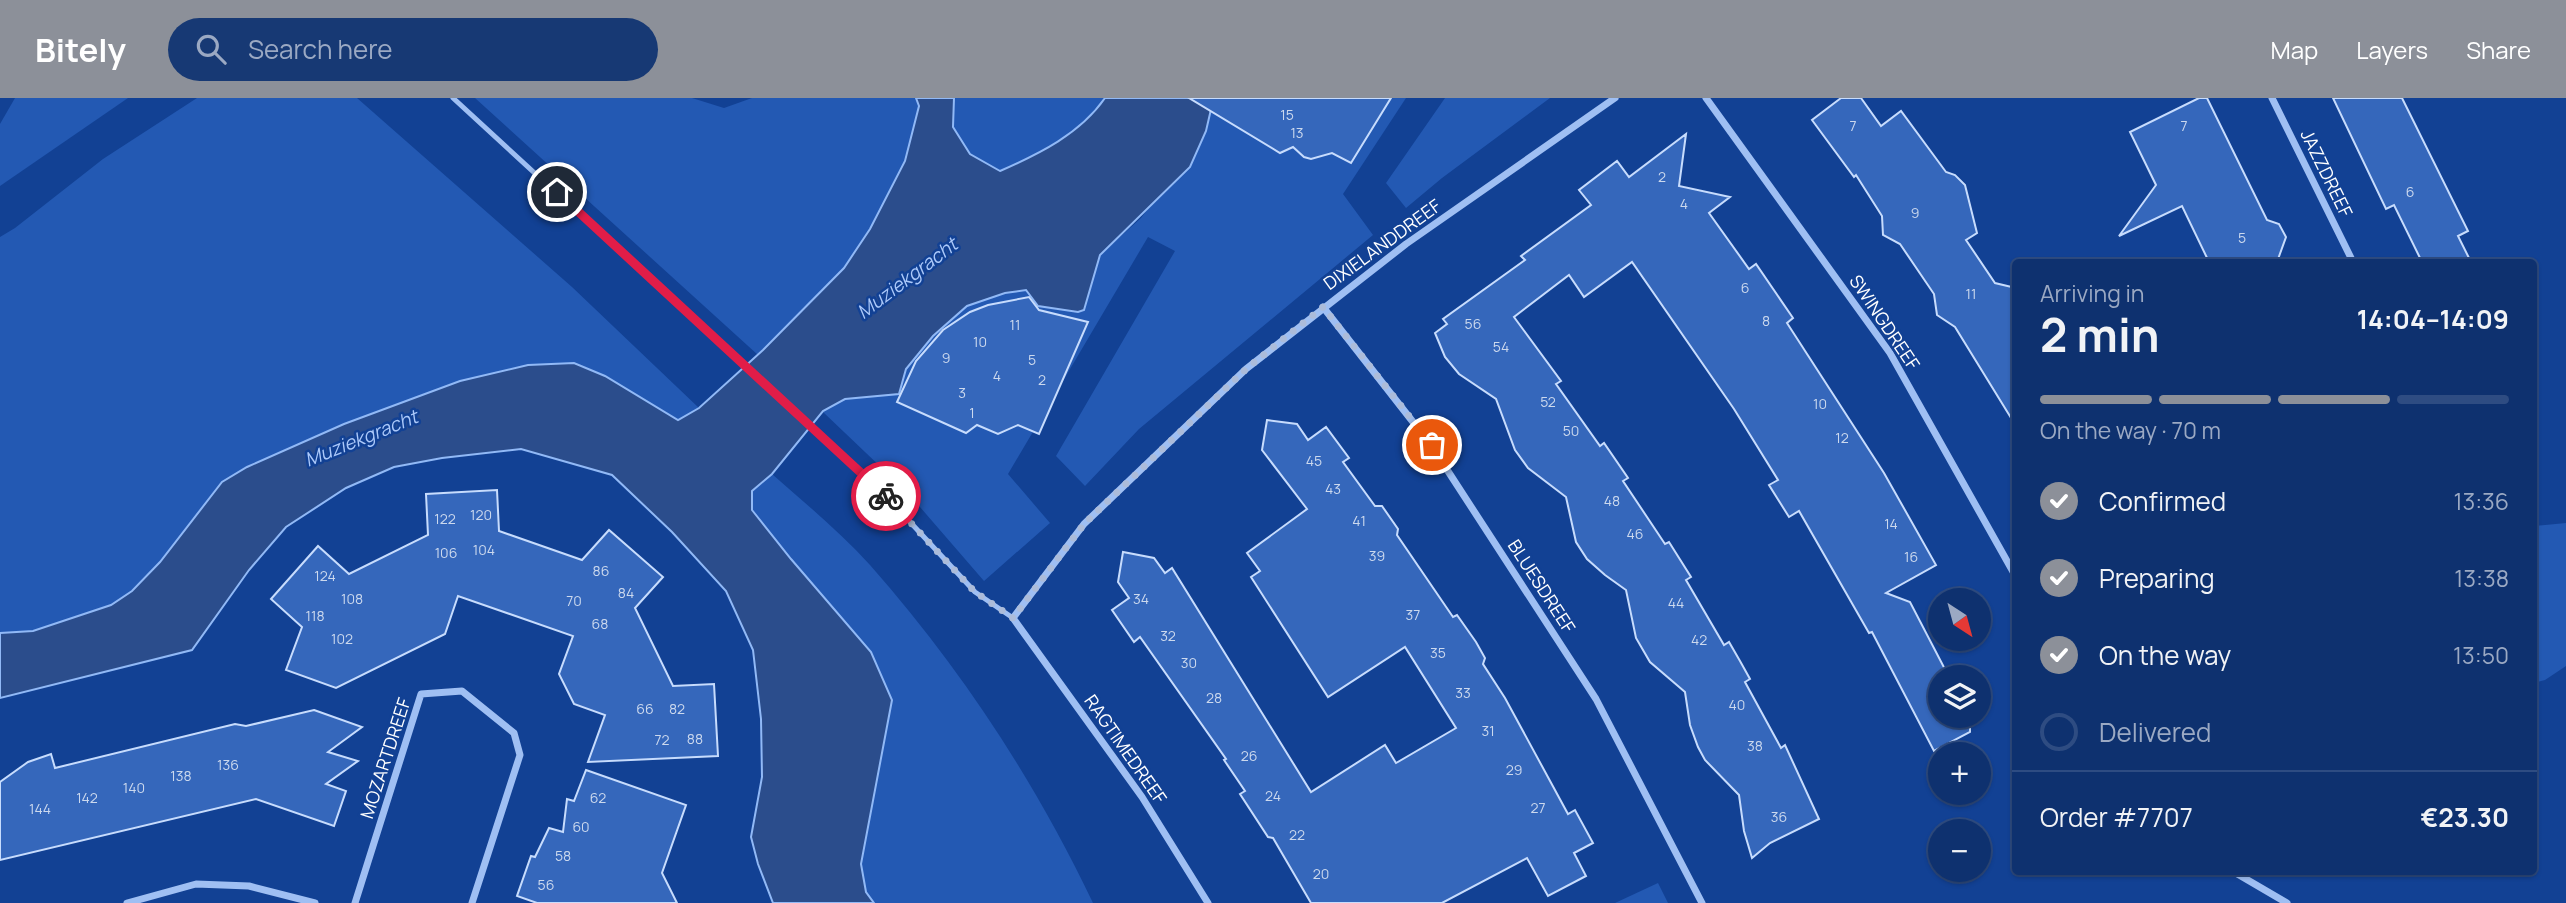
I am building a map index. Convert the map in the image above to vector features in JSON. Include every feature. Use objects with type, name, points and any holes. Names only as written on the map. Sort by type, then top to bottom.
[{"type":"street","name":"DIXIELANDDREEF","points":[[1013,618],[1084,524],[1246,369],[1406,244],[1615,98]]},
{"type":"street","name":"SWINGDREEF","points":[[1706,98],[1890,353],[2012,570]]},
{"type":"street","name":"JAZZDREEF","points":[[2272,98],[2352,259]]},
{"type":"street","name":"BLUESDREEF","points":[[1323,307],[1432,445],[1595,699],[1702,903]]},
{"type":"street","name":"RAGTIMEDREEF","points":[[1013,618],[1142,797],[1208,903]]},
{"type":"street","name":"MOZARTDREEF","points":[[355,903],[421,694],[462,691],[514,733],[520,755],[472,903]]},
{"type":"street","points":[[2239,875],[2287,903]]},
{"type":"street","points":[[127,903],[196,884],[249,886],[315,903]]},
{"type":"lane","points":[[453,98],[886,495],[975,592],[1013,618]]},
{"type":"shaded area","points":[[15,98],[128,98],[0,186],[0,124]]},
{"type":"shaded area","points":[[197,98],[357,98],[572,287],[699,408],[679,420],[605,376],[528,365],[460,381],[344,424],[247,467],[222,482],[160,562],[132,591],[111,605],[33,631],[0,633],[0,237],[103,159]]},
{"type":"shaded area","points":[[475,98],[692,98],[724,108],[752,98],[916,98],[919,106],[905,161],[870,229],[844,268],[758,355]]},
{"type":"shaded area","points":[[954,98],[1105,98],[1084,122],[1058,142],[1000,171],[970,154],[953,127]]},
{"type":"shaded area","points":[[1218,98],[1406,98],[1343,194],[1373,235],[1139,429],[1085,486],[1056,456],[1175,251],[1148,237],[1008,474],[1050,523],[984,581],[907,492],[823,412],[845,399],[899,394],[906,369],[933,336],[967,306],[1005,293],[1026,290],[1084,310],[1100,255],[1141,218],[1206,131],[1212,105]]},
{"type":"shaded area","points":[[1445,98],[1550,98],[1406,208],[1386,183]]},
{"type":"shaded area","points":[[772,474],[859,553],[935,644],[994,726],[1021,769],[1093,903],[874,903],[866,892],[861,864],[891,700],[871,652],[752,510],[752,491]]},
{"type":"shaded area","points":[[2566,523],[2566,666],[2537,682],[2537,526]]},
{"type":"shaded area","points":[[1658,883],[1668,903],[1615,903]]},
{"type":"water","name":"Muziekgracht","points":[[916,98],[954,98],[953,127],[970,154],[1000,171],[1058,142],[1084,122],[1105,98],[1218,98],[1212,105],[1206,131],[1190,167],[1100,255],[1084,310],[1078,312],[1038,306],[1026,290],[1005,293],[967,306],[933,336],[906,369],[899,394],[845,399],[823,411],[772,474],[752,491],[752,510],[871,652],[892,700],[861,864],[866,892],[874,903],[773,903],[751,837],[762,777],[761,719],[753,650],[726,591],[672,532],[612,475],[521,449],[442,458],[394,467],[346,488],[286,527],[249,570],[192,650],[0,698],[0,633],[33,631],[111,605],[132,591],[160,562],[222,482],[247,467],[344,424],[460,381],[528,365],[574,363],[605,376],[678,420],[699,408],[763,350],[844,268],[870,229],[905,161],[919,106]]},
{"type":"building","points":[[1189,98],[1391,98],[1351,163],[1332,153],[1311,159],[1304,157],[1293,147],[1280,153]]},
{"type":"building","points":[[1841,98],[1861,98],[1881,126],[1901,111],[1946,172],[1955,175],[1965,185],[1977,233],[1966,240],[1995,283],[2012,287],[2012,420],[1955,327],[1937,315],[1934,294],[1900,244],[1883,235],[1882,216],[1856,175],[1854,177],[1812,120]]},
{"type":"building","points":[[2199,98],[2207,98],[2267,220],[2279,224],[2286,237],[2278,259],[2208,259],[2182,206],[2119,236],[2156,185],[2130,132]]},
{"type":"building","points":[[2333,98],[2402,98],[2468,231],[2458,236],[2470,259],[2421,259],[2394,205],[2386,209]]},
{"type":"building","points":[[1686,134],[1679,186],[1730,197],[1709,213],[1749,269],[1756,264],[1793,318],[1787,323],[1884,473],[1936,565],[1886,593],[1910,602],[1928,637],[1928,651],[1935,651],[1943,665],[1928,665],[1928,728],[1970,728],[1970,732],[1951,742],[1929,742],[1872,632],[1869,633],[1799,511],[1789,517],[1769,485],[1778,480],[1734,409],[1632,262],[1584,297],[1569,275],[1514,317],[1561,381],[1556,384],[1600,446],[1604,443],[1628,478],[1623,481],[1665,544],[1669,542],[1691,577],[1686,580],[1724,645],[1729,642],[1740,661],[1750,679],[1745,682],[1781,748],[1785,745],[1819,819],[1770,843],[1752,858],[1744,831],[1739,795],[1705,760],[1698,747],[1690,725],[1685,692],[1650,662],[1636,638],[1626,590],[1587,559],[1576,542],[1566,497],[1528,468],[1515,450],[1496,399],[1459,374],[1445,357],[1435,333],[1447,324],[1443,319],[1525,260],[1521,256],[1591,205],[1579,190],[1617,161],[1629,177]]},
{"type":"building","points":[[1029,297],[1039,310],[1088,322],[1039,434],[1018,425],[998,434],[977,425],[966,433],[897,402],[916,361],[943,330],[970,312],[988,305]]},
{"type":"building","points":[[1267,420],[1297,424],[1308,440],[1326,427],[1349,458],[1343,462],[1375,506],[1382,506],[1398,529],[1397,535],[1453,617],[1457,615],[1476,642],[1485,658],[1483,664],[1505,698],[1568,814],[1575,810],[1593,843],[1574,853],[1586,876],[1548,896],[1527,858],[1442,903],[1311,903],[1273,838],[1268,837],[1240,794],[1245,791],[1224,760],[1226,759],[1140,637],[1134,642],[1112,610],[1129,598],[1118,582],[1123,552],[1154,558],[1165,573],[1172,568],[1311,792],[1385,745],[1396,763],[1456,728],[1405,647],[1328,697],[1251,577],[1260,571],[1247,553],[1307,509],[1262,450]]},
{"type":"building","points":[[497,490],[499,531],[582,560],[609,530],[663,577],[635,608],[673,686],[714,684],[718,756],[588,762],[605,715],[574,704],[559,674],[573,636],[458,596],[445,634],[336,688],[286,670],[302,627],[271,599],[318,546],[349,574],[428,535],[426,494]]},
{"type":"building","points":[[314,710],[362,727],[328,752],[358,761],[326,784],[346,791],[334,826],[256,799],[0,860],[0,782],[28,762],[51,754],[55,768],[235,724],[246,726]]},
{"type":"building","points":[[586,770],[686,805],[662,873],[677,903],[537,903],[517,896],[531,856],[535,857],[549,828],[563,832],[567,799],[574,801]]},
{"type":"way so far","points":[[886,496],[975,592],[1013,618],[1084,524],[1246,369],[1323,307],[1432,445]]},
{"type":"route","points":[[557,192],[886,496]]}]
